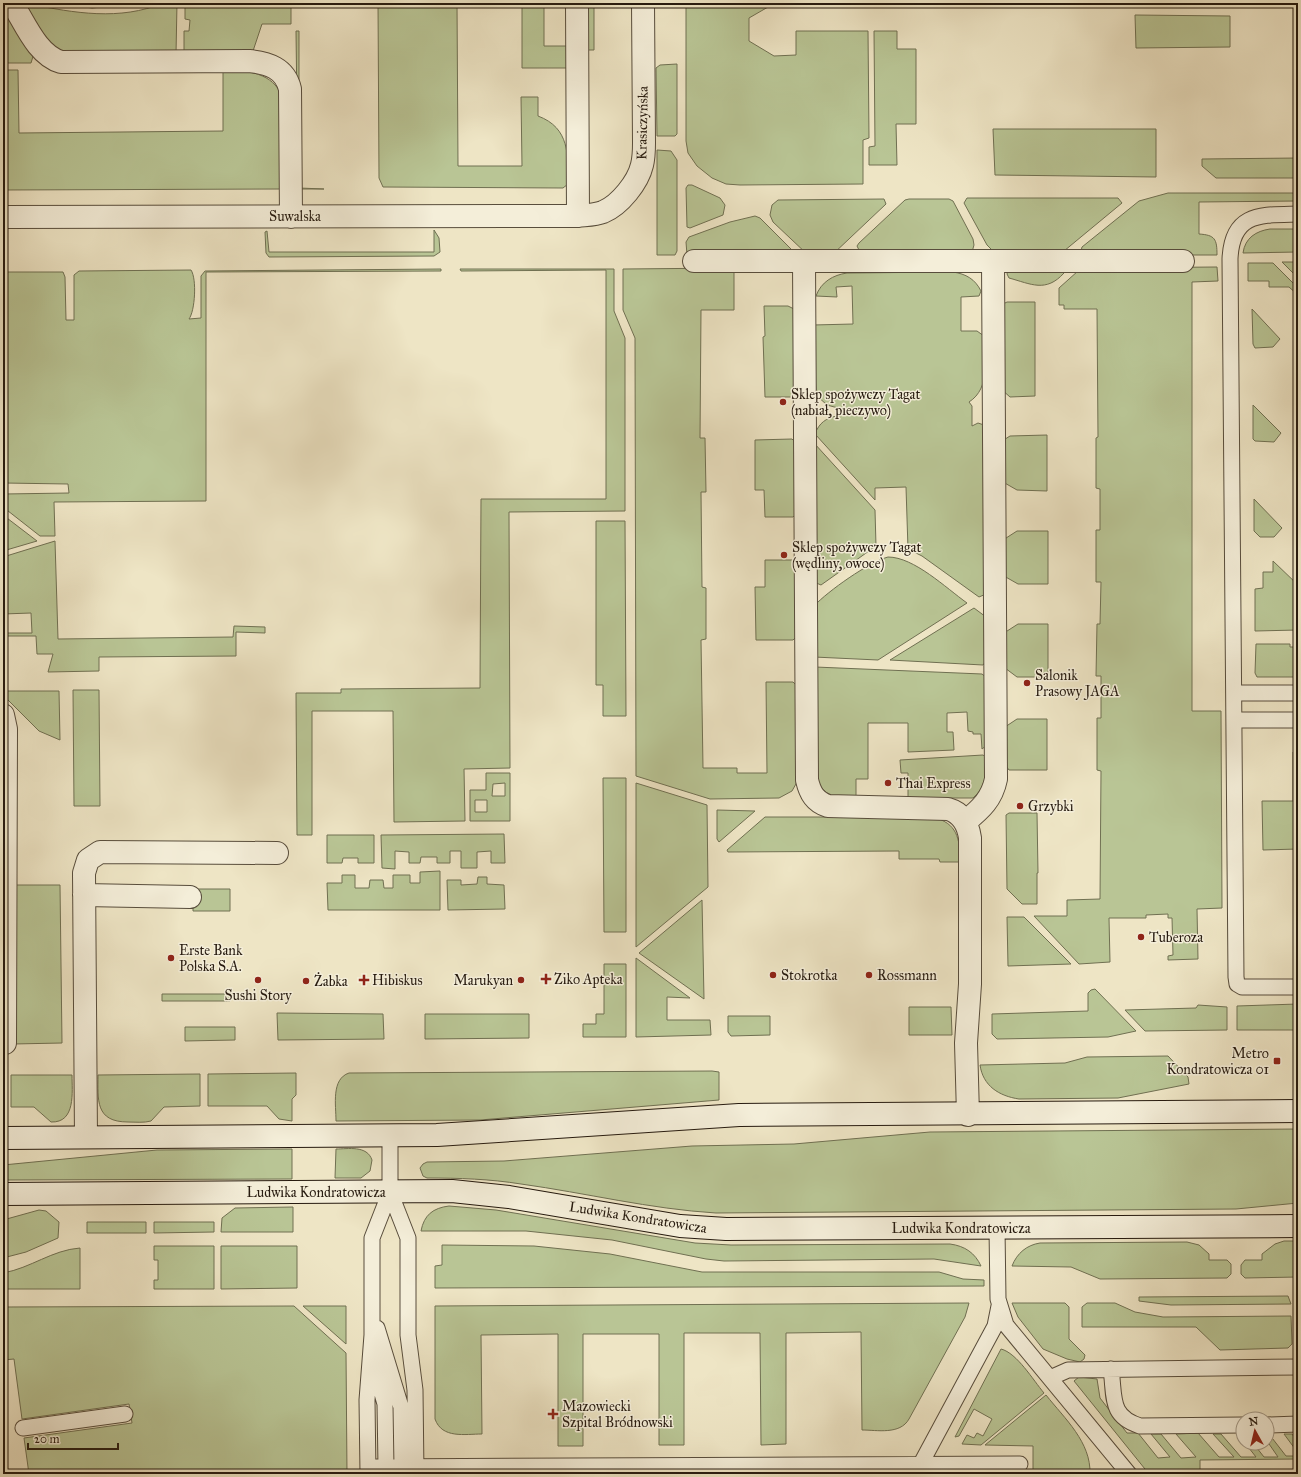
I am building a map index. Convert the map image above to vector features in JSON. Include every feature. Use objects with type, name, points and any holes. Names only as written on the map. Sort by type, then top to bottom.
[{"type":"street","points":[[12,3],[43,52],[51,59],[61,62],[249,61],[265,63],[279,70],[285,76],[290,89],[291,216]]},
{"type":"street","points":[[577,3],[583,215]]},
{"type":"street","name":"Krasiczyńska","points":[[583,215],[601,213],[616,203],[634,182],[642,165],[644,148],[643,3]]},
{"type":"street","name":"Suwalska","points":[[3,217],[583,215]]},
{"type":"street","points":[[804,261],[808,786],[816,800],[828,806],[948,809],[958,813],[965,822],[970,838],[970,984],[966,1043],[968,1115]]},
{"type":"street","points":[[965,822],[987,803],[994,789],[996,779],[992,261]]},
{"type":"street","points":[[694,262],[1183,261]]},
{"type":"street","points":[[3,715],[6,729],[5,1043]]},
{"type":"street","points":[[86,1137],[84,868],[88,860],[100,852],[277,853]]},
{"type":"street","points":[[84,895],[190,897]]},
{"type":"street","points":[[3,1138],[390,1134],[437,1135],[739,1115],[968,1115],[1298,1111]]},
{"type":"street","name":"Ludwika Kondratowicza","points":[[3,1194],[452,1191],[509,1196],[680,1226],[726,1229],[1298,1226]]},
{"type":"lane","points":[[1298,214],[1262,215],[1249,219],[1239,227],[1231,245],[1236,982],[1240,987],[1244,988],[1298,987]]},
{"type":"lane","points":[[1234,693],[1298,693]]},
{"type":"lane","points":[[1234,720],[1298,720]]},
{"type":"lane","points":[[390,1134],[390,1192],[372,1238],[372,1351],[367,1400],[368,1471],[386,1467],[411,1469],[918,1469],[1020,1464]]},
{"type":"lane","points":[[390,1192],[408,1238],[408,1335],[414,1390],[411,1469]]},
{"type":"lane","points":[[918,1469],[995,1326],[999,1305],[997,1228]]},
{"type":"lane","points":[[999,1305],[1003,1318],[1010,1330],[1128,1474]]},
{"type":"lane","points":[[372,1316],[400,1401],[411,1469]]},
{"type":"lane","points":[[372,1351],[385,1404],[386,1467]]},
{"type":"lane","points":[[1050,1378],[1068,1370],[1298,1367]]},
{"type":"lane","points":[[1111,1369],[1116,1411],[1127,1422],[1140,1426],[1235,1425]]},
{"type":"lane","points":[[23,1428],[125,1414]]},
{"type":"lane","points":[[1275,1424],[1298,1424]]},
{"type":"green space","points":[[62,3],[139,3],[92,8]]},
{"type":"green space","points":[[163,3],[177,3],[176,54],[55,51],[25,7],[30,4],[63,10],[97,14],[114,14],[147,9]]},
{"type":"green space","points":[[185,3],[291,3],[291,24],[262,24],[252,54],[184,53],[184,31],[189,31],[190,20],[185,19]]},
{"type":"green space","points":[[378,3],[457,3],[458,166],[522,166],[521,97],[538,97],[538,116],[548,121],[562,135],[567,153],[568,184],[563,188],[383,187],[379,178]]},
{"type":"green space","points":[[522,3],[544,3],[544,46],[569,46],[570,68],[522,68]]},
{"type":"green space","points":[[587,3],[594,3],[594,50],[587,50]]},
{"type":"green space","points":[[686,3],[775,3],[749,18],[749,41],[774,56],[796,55],[796,31],[868,31],[869,138],[863,140],[863,184],[726,184],[712,178],[697,166],[688,153],[686,141]]},
{"type":"green space","points":[[3,5],[34,53],[31,63],[3,63]]},
{"type":"green space","points":[[1135,15],[1230,16],[1230,47],[1136,48]]},
{"type":"green space","points":[[296,31],[299,31],[299,188],[324,189],[298,189]]},
{"type":"green space","points":[[874,31],[897,31],[897,49],[916,49],[916,124],[896,124],[897,165],[869,165],[869,147],[875,146]]},
{"type":"green space","points":[[677,64],[677,134],[675,136],[657,136],[656,68],[660,65]]},
{"type":"green space","points":[[223,69],[255,73],[269,80],[280,92],[282,189],[3,190],[3,70],[18,70],[19,133],[223,131]]},
{"type":"green space","points":[[993,129],[1156,129],[1156,177],[995,175]]},
{"type":"green space","points":[[657,150],[671,151],[677,160],[677,251],[675,255],[657,255]]},
{"type":"green space","points":[[1298,158],[1298,178],[1216,178],[1202,166],[1202,159]]},
{"type":"green space","points":[[688,185],[692,185],[720,198],[725,205],[723,215],[690,228],[687,227],[686,188]]},
{"type":"green space","points":[[1168,193],[1298,193],[1298,201],[1199,202],[1199,234],[1209,235],[1214,239],[1216,242],[1217,255],[1084,255],[1081,251],[1082,247],[1139,201]]},
{"type":"green space","points":[[967,198],[1118,198],[1122,203],[1064,251],[993,251],[987,245],[964,203]]},
{"type":"green space","points":[[884,199],[886,204],[832,255],[808,255],[773,222],[770,215],[772,205],[778,200]]},
{"type":"green space","points":[[949,199],[953,201],[973,239],[974,245],[972,252],[860,252],[857,246],[859,243],[905,200]]},
{"type":"green space","points":[[755,216],[760,218],[793,251],[687,255],[686,242],[689,237],[730,222]]},
{"type":"green space","points":[[1270,229],[1298,229],[1298,252],[1243,253],[1246,243],[1252,236],[1260,231]]},
{"type":"green space","points":[[434,230],[439,238],[440,252],[434,256],[269,257],[266,253],[265,232],[267,231],[269,252],[434,252]]},
{"type":"green space","points":[[1282,262],[1298,262],[1298,278]]},
{"type":"green space","points":[[1248,263],[1273,263],[1298,288],[1298,295],[1289,287],[1269,287],[1269,281],[1248,281]]},
{"type":"green space","points":[[1217,267],[1218,281],[1192,282],[1192,711],[1221,711],[1222,908],[1197,909],[1198,959],[1168,960],[1168,956],[1173,955],[1172,918],[1168,918],[1168,914],[1146,915],[1146,918],[1109,918],[1110,962],[1079,964],[1034,916],[1067,916],[1067,900],[1100,899],[1101,771],[1097,770],[1097,718],[1101,718],[1101,676],[1096,676],[1097,624],[1100,624],[1101,582],[1096,582],[1096,530],[1100,530],[1100,489],[1096,488],[1096,438],[1098,437],[1097,309],[1064,309],[1064,305],[1059,305],[1059,288],[1078,271],[1088,268]]},
{"type":"green space","points":[[731,268],[734,273],[734,310],[701,310],[700,438],[705,438],[706,492],[701,492],[702,587],[706,588],[706,639],[701,640],[703,768],[737,768],[737,773],[767,773],[766,682],[793,682],[797,686],[797,782],[792,791],[779,798],[710,799],[636,776],[635,338],[623,310],[623,269]]},
{"type":"green space","points":[[441,269],[441,271],[206,272],[206,501],[54,502],[55,536],[40,536],[3,507],[4,494],[69,493],[68,484],[4,483],[7,371],[3,371],[3,272],[63,272],[65,277],[66,320],[74,320],[74,275],[79,271],[191,270],[195,287],[193,309],[189,319],[201,318],[201,276],[205,271]]},
{"type":"green space","points":[[460,269],[614,269],[614,311],[625,338],[625,511],[509,512],[510,768],[464,769],[465,821],[394,822],[393,711],[312,711],[312,835],[297,835],[296,693],[341,693],[341,689],[480,688],[481,499],[606,499],[606,270],[461,271]]},
{"type":"green space","points":[[1008,270],[1064,271],[1064,273],[1051,283],[1038,285],[1009,278],[1007,274]]},
{"type":"green space","points":[[953,272],[970,278],[976,283],[981,291],[979,296],[961,297],[961,331],[977,331],[984,336],[985,372],[983,381],[981,389],[969,402],[972,406],[972,426],[978,423],[984,425],[986,594],[979,597],[922,556],[908,549],[906,487],[875,488],[875,500],[815,434],[823,422],[829,418],[837,416],[838,408],[827,405],[816,395],[813,325],[853,324],[852,286],[836,287],[837,297],[816,296],[824,283],[832,277],[847,273]]},
{"type":"green space","points":[[1007,302],[1035,302],[1035,396],[1010,397],[1001,389],[1003,304]]},
{"type":"green space","points":[[764,306],[788,306],[794,309],[796,392],[792,397],[765,397],[763,337],[765,336]]},
{"type":"green space","points":[[1252,309],[1280,339],[1273,347],[1255,348],[1253,344]]},
{"type":"green space","points":[[1253,405],[1281,433],[1274,442],[1255,441],[1253,439]]},
{"type":"green space","points":[[1047,435],[1047,491],[1017,490],[1003,482],[1002,441],[1010,436]]},
{"type":"green space","points":[[792,439],[796,443],[796,514],[793,517],[765,517],[764,490],[755,490],[755,440]]},
{"type":"green space","points":[[814,443],[875,510],[876,546],[821,585],[814,582]]},
{"type":"green space","points":[[1254,499],[1282,528],[1274,537],[1260,537],[1254,531]]},
{"type":"green space","points":[[3,515],[37,541],[3,551]]},
{"type":"green space","points":[[596,521],[625,521],[626,716],[603,716],[603,685],[596,685]]},
{"type":"green space","points":[[1017,531],[1048,531],[1048,584],[1018,584],[1004,576],[1003,540]]},
{"type":"green space","points":[[55,541],[58,639],[233,637],[234,626],[265,627],[265,633],[236,632],[236,656],[99,657],[99,671],[48,672],[53,654],[37,654],[36,636],[3,636],[3,633],[32,633],[31,613],[3,614],[3,557]]},
{"type":"green space","points":[[888,557],[898,558],[919,568],[967,603],[878,660],[814,657],[814,606],[849,578],[870,565]]},
{"type":"green space","points":[[765,560],[793,560],[797,564],[797,636],[793,640],[756,640],[755,587],[765,587]]},
{"type":"green space","points":[[1273,561],[1298,585],[1298,630],[1255,631],[1255,589],[1263,588],[1263,572],[1273,572]]},
{"type":"green space","points":[[974,608],[986,617],[987,660],[983,665],[890,660]]},
{"type":"green space","points":[[1018,624],[1048,624],[1048,677],[1017,677],[1005,668],[1004,633]]},
{"type":"green space","points":[[1256,644],[1290,644],[1290,647],[1298,647],[1298,677],[1257,677],[1255,673]]},
{"type":"green space","points":[[815,667],[982,674],[987,678],[987,745],[982,749],[981,734],[973,734],[973,732],[968,731],[967,712],[947,713],[947,732],[953,732],[954,750],[908,752],[908,723],[868,723],[868,779],[856,779],[856,799],[838,798],[829,794],[817,781]]},
{"type":"green space","points":[[73,690],[99,690],[100,806],[74,806]]},
{"type":"green space","points":[[3,691],[59,691],[60,740],[39,731],[3,695]]},
{"type":"green space","points":[[1017,719],[1047,719],[1047,770],[1009,770],[1006,766],[1005,727]]},
{"type":"green space","points":[[1298,751],[1298,849],[1263,850],[1262,801],[1293,801],[1293,752]]},
{"type":"green space","points":[[983,755],[987,758],[986,775],[983,785],[973,798],[908,798],[908,773],[901,773],[900,760]]},
{"type":"green space","points":[[486,773],[510,773],[510,821],[470,821],[470,790],[486,790]],"holes":[[[505,783],[505,796],[492,796],[493,784]],[[475,800],[487,800],[487,812],[475,812]]]},
{"type":"green space","points":[[603,778],[626,778],[626,932],[604,932]]},
{"type":"green space","points":[[636,783],[707,805],[708,887],[636,947]]},
{"type":"green space","points":[[717,810],[755,811],[719,842],[717,839]]},
{"type":"green space","points":[[1009,813],[1037,813],[1037,904],[1022,904],[1007,889],[1006,815]]},
{"type":"green space","points":[[765,817],[932,817],[947,823],[956,833],[961,862],[940,862],[939,859],[899,859],[899,851],[728,852],[727,850]]},
{"type":"green space","points":[[504,834],[505,863],[491,863],[491,851],[477,852],[477,868],[461,868],[461,851],[450,851],[450,863],[437,863],[437,857],[421,857],[420,863],[409,863],[409,852],[395,851],[395,869],[382,868],[381,835]]},
{"type":"green space","points":[[327,835],[374,835],[374,863],[358,863],[358,858],[343,858],[342,863],[327,863]]},
{"type":"green space","points":[[440,871],[440,910],[328,910],[327,883],[342,883],[342,875],[355,875],[355,888],[369,888],[370,880],[383,880],[384,888],[393,888],[393,875],[410,875],[410,883],[420,883],[420,872]]},
{"type":"green space","points":[[478,877],[487,877],[487,884],[504,885],[505,909],[448,910],[447,880],[461,880],[461,885],[477,884]]},
{"type":"green space","points":[[15,885],[60,885],[62,1043],[13,1044]]},
{"type":"green space","points":[[193,889],[230,889],[230,911],[193,911]]},
{"type":"green space","points":[[702,900],[704,999],[639,953]]},
{"type":"green space","points":[[1007,917],[1024,917],[1071,964],[1008,966]]},
{"type":"green space","points":[[636,958],[690,998],[667,997],[667,1020],[710,1020],[711,1035],[636,1037]]},
{"type":"green space","points":[[604,964],[626,964],[626,1037],[583,1037],[583,1024],[596,1024],[596,1014],[604,1014]]},
{"type":"green space","points":[[1095,989],[1136,1031],[1108,1037],[997,1039],[992,1034],[992,1014],[1088,1011],[1088,993]]},
{"type":"green space","points":[[162,994],[230,994],[230,1001],[162,1001]]},
{"type":"green space","points":[[1298,1004],[1298,1030],[1237,1030],[1237,1006]]},
{"type":"green space","points":[[1198,1005],[1227,1007],[1227,1030],[1145,1031],[1125,1010],[1196,1008]]},
{"type":"green space","points":[[909,1007],[951,1007],[952,1035],[909,1035]]},
{"type":"green space","points":[[277,1013],[383,1014],[384,1039],[278,1040]]},
{"type":"green space","points":[[425,1014],[529,1014],[529,1038],[425,1039]]},
{"type":"green space","points":[[728,1016],[770,1016],[770,1035],[731,1036],[728,1032]]},
{"type":"green space","points":[[185,1027],[235,1027],[235,1040],[185,1041]]},
{"type":"green space","points":[[1168,1056],[1188,1077],[1189,1084],[1118,1098],[1012,1098],[993,1089],[988,1084],[980,1065],[1065,1063],[1087,1057]]},
{"type":"green space","points":[[719,1072],[719,1100],[480,1120],[336,1121],[335,1100],[337,1087],[343,1076],[349,1073]]},
{"type":"green space","points":[[296,1073],[296,1095],[292,1099],[292,1121],[279,1119],[267,1106],[208,1106],[208,1074]]},
{"type":"green space","points":[[200,1074],[200,1106],[164,1107],[151,1121],[146,1122],[117,1121],[104,1114],[101,1108],[98,1093],[98,1075]]},
{"type":"green space","points":[[11,1075],[72,1075],[72,1098],[69,1112],[59,1121],[51,1122],[34,1107],[11,1107]]},
{"type":"green space","points":[[1298,1129],[1298,1203],[1236,1209],[716,1213],[667,1208],[509,1182],[474,1179],[427,1178],[423,1176],[420,1168],[427,1162],[504,1161],[692,1146],[794,1144],[930,1132]]},
{"type":"green space","points":[[292,1149],[292,1179],[3,1180],[3,1165],[157,1150]]},
{"type":"green space","points":[[336,1149],[357,1149],[366,1152],[370,1155],[372,1160],[370,1171],[361,1178],[335,1178]]},
{"type":"green space","points":[[449,1206],[496,1210],[695,1243],[731,1245],[950,1244],[965,1248],[976,1257],[981,1266],[934,1259],[724,1261],[706,1259],[612,1240],[526,1231],[421,1231],[424,1221],[430,1213],[438,1208]]},
{"type":"green space","points":[[293,1207],[293,1232],[221,1232],[222,1218],[235,1208]]},
{"type":"green space","points":[[39,1210],[46,1211],[59,1222],[58,1238],[26,1252],[3,1258],[3,1220]]},
{"type":"green space","points":[[87,1222],[146,1222],[146,1233],[87,1233]]},
{"type":"green space","points":[[154,1222],[214,1222],[214,1232],[154,1233]]},
{"type":"green space","points":[[1284,1241],[1298,1241],[1298,1277],[1245,1278],[1241,1274],[1241,1265],[1245,1260],[1262,1260],[1262,1254],[1275,1244]]},
{"type":"green space","points":[[1187,1242],[1199,1245],[1209,1254],[1209,1260],[1227,1260],[1231,1264],[1231,1274],[1227,1278],[1100,1279],[1071,1267],[1012,1266],[1023,1250],[1040,1243]]},
{"type":"green space","points":[[442,1245],[534,1246],[610,1254],[702,1272],[939,1272],[963,1279],[984,1280],[984,1286],[435,1288],[435,1266],[442,1265]]},
{"type":"green space","points":[[154,1246],[214,1246],[214,1289],[154,1289],[154,1280],[158,1280],[158,1260],[154,1260]]},
{"type":"green space","points":[[221,1246],[297,1246],[297,1288],[221,1289]]},
{"type":"green space","points":[[80,1248],[80,1289],[3,1289],[3,1273],[13,1271],[60,1252]]},
{"type":"green space","points":[[1288,1296],[1291,1304],[1171,1305],[1139,1301],[1139,1297]]},
{"type":"green space","points":[[969,1303],[965,1317],[909,1419],[905,1424],[894,1430],[862,1430],[861,1332],[786,1333],[786,1444],[761,1445],[760,1333],[684,1333],[684,1445],[659,1445],[659,1334],[583,1334],[583,1446],[558,1446],[558,1334],[481,1335],[482,1434],[462,1435],[448,1433],[438,1425],[435,1419],[435,1306]]},
{"type":"green space","points":[[1012,1303],[1065,1303],[1069,1307],[1069,1339],[1085,1355],[1084,1359],[1080,1362],[1067,1359],[1043,1349],[1018,1317]]},
{"type":"green space","points":[[1087,1303],[1115,1303],[1135,1312],[1163,1317],[1291,1316],[1292,1344],[1288,1348],[1220,1350],[1196,1327],[1082,1327],[1082,1307]]},
{"type":"green space","points":[[294,1306],[346,1353],[347,1474],[29,1474],[24,1438],[132,1423],[129,1404],[22,1419],[14,1359],[3,1360],[3,1307]]},
{"type":"green space","points":[[303,1306],[346,1306],[346,1344]]},
{"type":"green space","points":[[1001,1349],[1019,1361],[1044,1393],[981,1445],[962,1444],[967,1435],[974,1438],[977,1433],[983,1436],[992,1419],[974,1409],[959,1436],[955,1437]]},
{"type":"green space","points":[[1079,1377],[1097,1379],[1100,1398],[1127,1433],[1138,1433],[1158,1458],[1170,1457],[1151,1434],[1161,1434],[1181,1458],[1196,1457],[1176,1434],[1198,1433],[1219,1457],[1234,1457],[1213,1434],[1221,1434],[1241,1457],[1256,1457],[1251,1451],[1259,1451],[1264,1457],[1278,1457],[1274,1451],[1275,1442],[1286,1456],[1298,1456],[1298,1459],[1200,1460],[1200,1474],[1149,1474],[1074,1381]]},
{"type":"green space","points":[[1046,1395],[1069,1422],[1082,1441],[1089,1462],[1090,1474],[1033,1474],[1033,1446],[985,1445]]},
{"type":"green space","points":[[1284,1434],[1292,1434],[1298,1442],[1298,1453]]},
{"type":"place","name":"Sklep spożywczy Tagat (nabiał, pieczywo)","points":[[783,402]]},
{"type":"place","name":"Sklep spożywczy Tagat (wędliny, owoce)","points":[[784,555]]},
{"type":"place","name":"Salonik Prasowy JAGA","points":[[1027,683]]},
{"type":"place","name":"Thai Express","points":[[888,783]]},
{"type":"place","name":"Grzybki","points":[[1020,806]]},
{"type":"place","name":"Tuberoza","points":[[1141,937]]},
{"type":"place","name":"Erste Bank Polska S.A.","points":[[171,958]]},
{"type":"place","name":"Stokrotka","points":[[773,975]]},
{"type":"place","name":"Rossmann","points":[[869,975]]},
{"type":"place","name":"Ziko Apteka","points":[[546,979]]},
{"type":"place","name":"Sushi Story","points":[[258,980]]},
{"type":"place","name":"Hibiskus","points":[[364,980]]},
{"type":"place","name":"Marukyan","points":[[521,980]]},
{"type":"place","name":"Żabka","points":[[306,981]]},
{"type":"place","name":"Metro Kondratowicza 01","points":[[1277,1061]]},
{"type":"place","name":"Mazowiecki Szpital Bródnowski","points":[[553,1414]]}]
